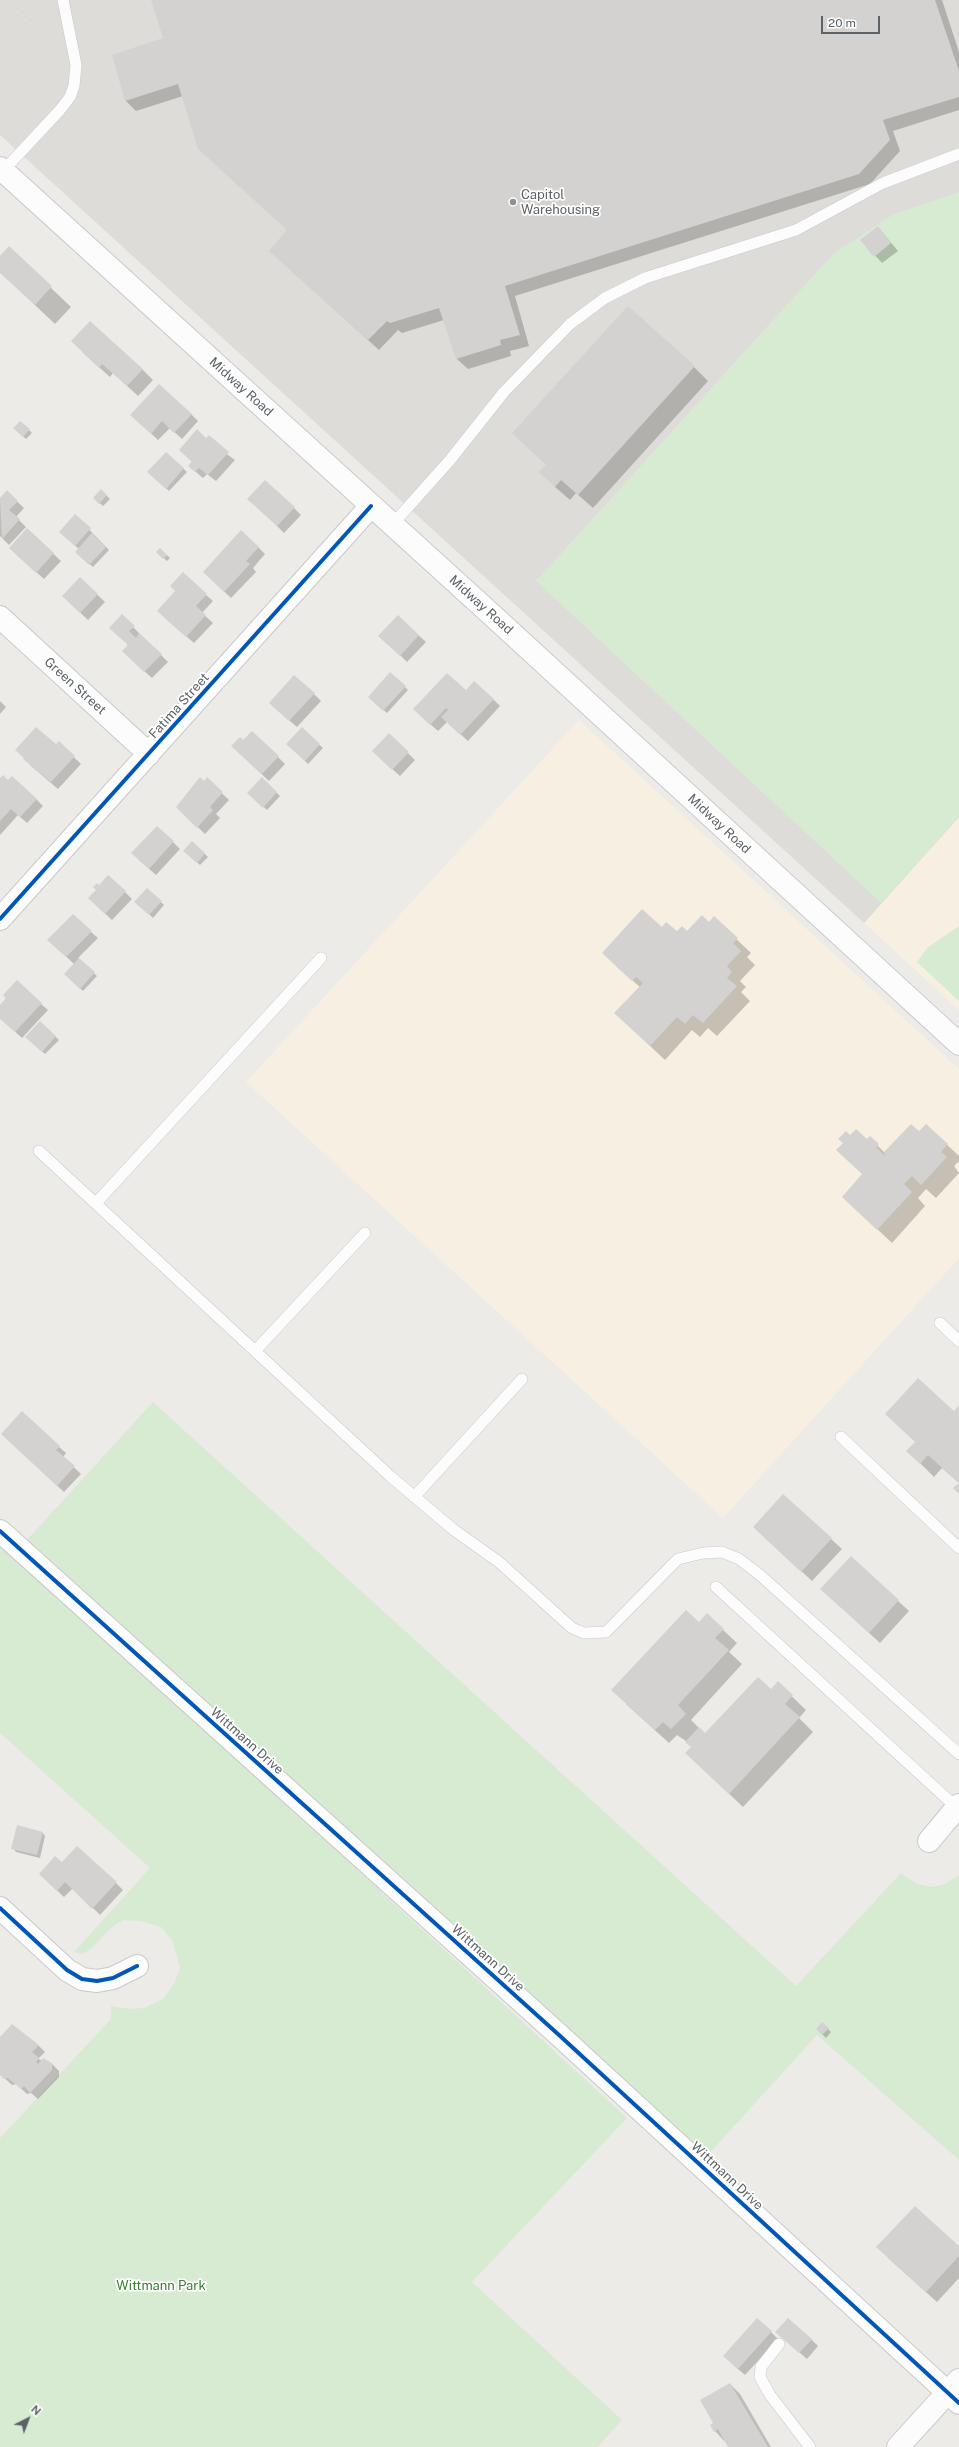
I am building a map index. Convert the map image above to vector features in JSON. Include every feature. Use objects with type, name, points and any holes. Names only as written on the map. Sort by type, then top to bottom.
[{"type":"street","name":"Midway Road","points":[[1,171],[392,525],[959,1044]]},
{"type":"street","name":"Fatima Street","points":[[0,920],[371,506]]},
{"type":"street","name":"Green Street","points":[[0,617],[150,754]]},
{"type":"street","name":"Wittmann Drive","points":[[0,1531],[955,2392]]},
{"type":"street","points":[[928,1841],[958,1806]]},
{"type":"street","points":[[0,1908],[68,1970],[82,1979],[97,1981],[113,1978],[137,1966]]},
{"type":"street","points":[[898,2447],[955,2392]]},
{"type":"lane","points":[[1,171],[60,110],[70,97],[74,86],[76,65],[63,0]]},
{"type":"lane","points":[[392,525],[450,460],[504,392],[570,324],[605,298],[645,278],[796,230],[883,183],[959,154]]},
{"type":"lane","points":[[96,1203],[321,958]]},
{"type":"lane","points":[[39,1151],[414,1497],[454,1530],[499,1562],[572,1628],[584,1633],[606,1632],[678,1559],[695,1554],[722,1552],[739,1559],[760,1576],[959,1754]]},
{"type":"lane","points":[[255,1351],[365,1233]]},
{"type":"lane","points":[[940,1323],[959,1341]]},
{"type":"lane","points":[[414,1497],[522,1379]]},
{"type":"lane","points":[[841,1437],[959,1548]]},
{"type":"lane","points":[[716,1587],[958,1806]]},
{"type":"lane","points":[[779,2344],[761,2367],[760,2377],[770,2395],[810,2447]]},
{"type":"shaded area","points":[[0,0],[959,0],[959,817],[864,923],[0,135]]},
{"type":"shaded area","points":[[579,720],[959,1069],[959,1258],[723,1518],[246,1082]]},
{"type":"shaded area","points":[[959,817],[959,1010],[864,923]]},
{"type":"green space","points":[[959,192],[959,817],[881,903],[536,581],[833,254],[894,214]]},
{"type":"green space","points":[[959,926],[959,1001],[917,962],[927,948]]},
{"type":"green space","name":"Wittmann Park","points":[[153,1402],[796,1986],[901,1873],[917,1884],[932,1887],[945,1884],[959,1875],[959,2160],[817,2035],[706,2157],[367,1846],[351,1864],[627,2118],[472,2282],[622,2420],[598,2447],[0,2447],[0,2138],[111,2019],[111,2006],[131,2009],[144,2008],[163,1999],[174,1984],[180,1968],[173,1942],[161,1927],[141,1921],[123,1920],[112,1927],[90,1950],[82,1954],[74,1952],[150,1868],[0,1733],[0,1540],[25,1542]]},
{"type":"building","name":"Capitol Warehousing","points":[[151,0],[935,0],[959,71],[959,97],[883,120],[890,140],[859,174],[505,286],[520,335],[500,340],[501,345],[456,359],[439,308],[390,323],[387,321],[368,340],[269,251],[287,230],[198,149],[178,84],[125,101],[112,55],[163,38]]},
{"type":"building","points":[[878,226],[891,243],[874,257],[860,240]]},
{"type":"building","points":[[9,246],[52,286],[35,305],[0,273],[0,256]]},
{"type":"building","points":[[628,306],[695,366],[578,495],[561,480],[555,487],[539,472],[546,465],[512,433]]},
{"type":"building","points":[[90,321],[143,369],[127,386],[102,364],[99,368],[71,341]]},
{"type":"building","points":[[159,384],[192,414],[174,433],[162,421],[151,434],[130,415]]},
{"type":"building","points":[[20,421],[30,429],[23,437],[13,428]]},
{"type":"building","points":[[197,429],[206,438],[209,435],[229,452],[208,475],[199,468],[195,472],[188,466],[192,462],[179,450]]},
{"type":"building","points":[[166,452],[184,468],[166,489],[147,472]]},
{"type":"building","points":[[265,480],[295,507],[277,526],[247,499]]},
{"type":"building","points":[[101,489],[107,495],[99,504],[93,498]]},
{"type":"building","points":[[7,490],[18,501],[9,510],[20,519],[2,539],[0,498]]},
{"type":"building","points":[[75,514],[91,528],[75,546],[59,532]]},
{"type":"building","points":[[27,528],[54,553],[36,573],[9,548]]},
{"type":"building","points":[[241,530],[259,547],[246,561],[250,564],[224,592],[203,572]]},
{"type":"building","points":[[92,533],[106,547],[89,565],[75,552]]},
{"type":"building","points":[[160,548],[167,555],[163,559],[156,552]]},
{"type":"building","points":[[183,572],[207,594],[196,606],[206,615],[186,637],[157,611],[175,591],[170,586]]},
{"type":"building","points":[[80,577],[98,594],[80,613],[62,596]]},
{"type":"building","points":[[122,614],[135,626],[129,631],[136,638],[139,633],[162,654],[144,672],[122,651],[128,645],[109,628]]},
{"type":"building","points":[[398,615],[419,635],[400,656],[378,636]]},
{"type":"building","points":[[390,672],[406,686],[383,711],[368,697]]},
{"type":"building","points":[[447,673],[466,690],[474,681],[494,699],[460,735],[441,717],[448,710],[446,708],[430,725],[413,709]]},
{"type":"building","points":[[294,675],[315,693],[289,721],[269,703]]},
{"type":"building","points":[[36,727],[56,744],[59,741],[75,756],[51,782],[23,759],[24,758],[15,750]]},
{"type":"building","points":[[302,727],[320,744],[305,761],[286,744]]},
{"type":"building","points":[[252,731],[279,756],[262,774],[231,746],[240,737],[243,740]]},
{"type":"building","points":[[389,733],[409,752],[392,770],[372,751]]},
{"type":"building","points":[[3,775],[8,780],[12,776],[37,799],[20,817],[11,809],[0,821],[0,778]]},
{"type":"building","points":[[200,777],[204,781],[207,777],[223,792],[210,807],[213,810],[197,828],[176,807]]},
{"type":"building","points":[[262,777],[277,792],[263,808],[247,793]]},
{"type":"building","points":[[157,826],[174,841],[149,869],[131,853]]},
{"type":"building","points":[[192,841],[205,853],[197,863],[183,851]]},
{"type":"building","points":[[108,875],[126,891],[105,914],[88,898],[96,890],[93,887],[97,883],[99,885]]},
{"type":"building","points":[[147,888],[162,901],[149,915],[134,902]]},
{"type":"building","points":[[642,909],[662,927],[666,922],[677,931],[682,926],[687,931],[702,915],[709,922],[714,916],[738,938],[733,943],[741,951],[727,966],[732,972],[727,978],[737,986],[703,1023],[693,1015],[685,1024],[677,1017],[650,1046],[614,1013],[643,983],[636,977],[632,981],[602,953]]},
{"type":"building","points":[[73,914],[92,931],[66,957],[47,940]]},
{"type":"building","points":[[79,958],[95,972],[80,989],[64,974]]},
{"type":"building","points":[[17,980],[42,1003],[15,1032],[0,1019],[0,1005],[6,998],[3,995]]},
{"type":"building","points":[[40,1021],[56,1036],[42,1052],[25,1037]]},
{"type":"building","points":[[911,1124],[919,1131],[926,1124],[948,1144],[941,1152],[947,1157],[921,1185],[912,1176],[904,1184],[912,1192],[877,1230],[842,1197],[862,1174],[836,1150],[843,1143],[838,1139],[846,1131],[850,1135],[856,1129],[867,1139],[870,1136],[879,1144],[876,1147],[885,1156],[884,1152]]},
{"type":"building","points":[[918,1378],[954,1411],[959,1405],[959,1483],[928,1455],[920,1464],[906,1451],[915,1442],[885,1414]]},
{"type":"building","points":[[22,1411],[60,1446],[56,1450],[75,1466],[57,1486],[1,1434]]},
{"type":"building","points":[[959,1483],[959,1494],[953,1488]]},
{"type":"building","points":[[783,1494],[832,1538],[801,1572],[753,1527]]},
{"type":"building","points":[[851,1556],[899,1600],[869,1633],[820,1589]]},
{"type":"building","points":[[686,1610],[699,1622],[707,1613],[724,1629],[715,1638],[729,1650],[678,1705],[686,1714],[671,1729],[663,1722],[655,1730],[611,1690]]},
{"type":"building","points":[[758,1677],[771,1689],[778,1681],[793,1695],[785,1704],[800,1717],[729,1794],[685,1753],[691,1747],[685,1742],[699,1727],[705,1733]]},
{"type":"building","points":[[17,1825],[43,1832],[37,1855],[11,1849]]},
{"type":"building","points":[[77,1846],[117,1882],[92,1909],[65,1882],[57,1891],[39,1874],[55,1856],[62,1862]]},
{"type":"building","points":[[822,2022],[829,2028],[822,2035],[816,2029]]},
{"type":"building","points":[[12,2024],[39,2045],[32,2052],[39,2058],[36,2062],[38,2064],[43,2058],[52,2063],[52,2070],[30,2093],[24,2086],[21,2089],[8,2078],[4,2079],[0,2075],[0,2037]]},
{"type":"building","points":[[915,2206],[959,2246],[959,2256],[926,2292],[876,2247]]},
{"type":"building","points":[[757,2318],[772,2331],[738,2369],[723,2356]]},
{"type":"building","points":[[788,2318],[812,2339],[799,2353],[775,2332]]},
{"type":"building","points":[[730,2383],[768,2447],[728,2447],[718,2429],[714,2432],[710,2425],[713,2423],[700,2400]]},
{"type":"railway","points":[[3,0],[36,29]]},
{"type":"cycle path","points":[[0,919],[371,506]]},
{"type":"cycle path","points":[[0,1531],[559,2035],[959,2403]]},
{"type":"cycle path","points":[[0,1908],[67,1970],[82,1979],[97,1981],[113,1978],[137,1966]]},
{"type":"place","name":"Capitol Warehousing","points":[[513,202]]}]
